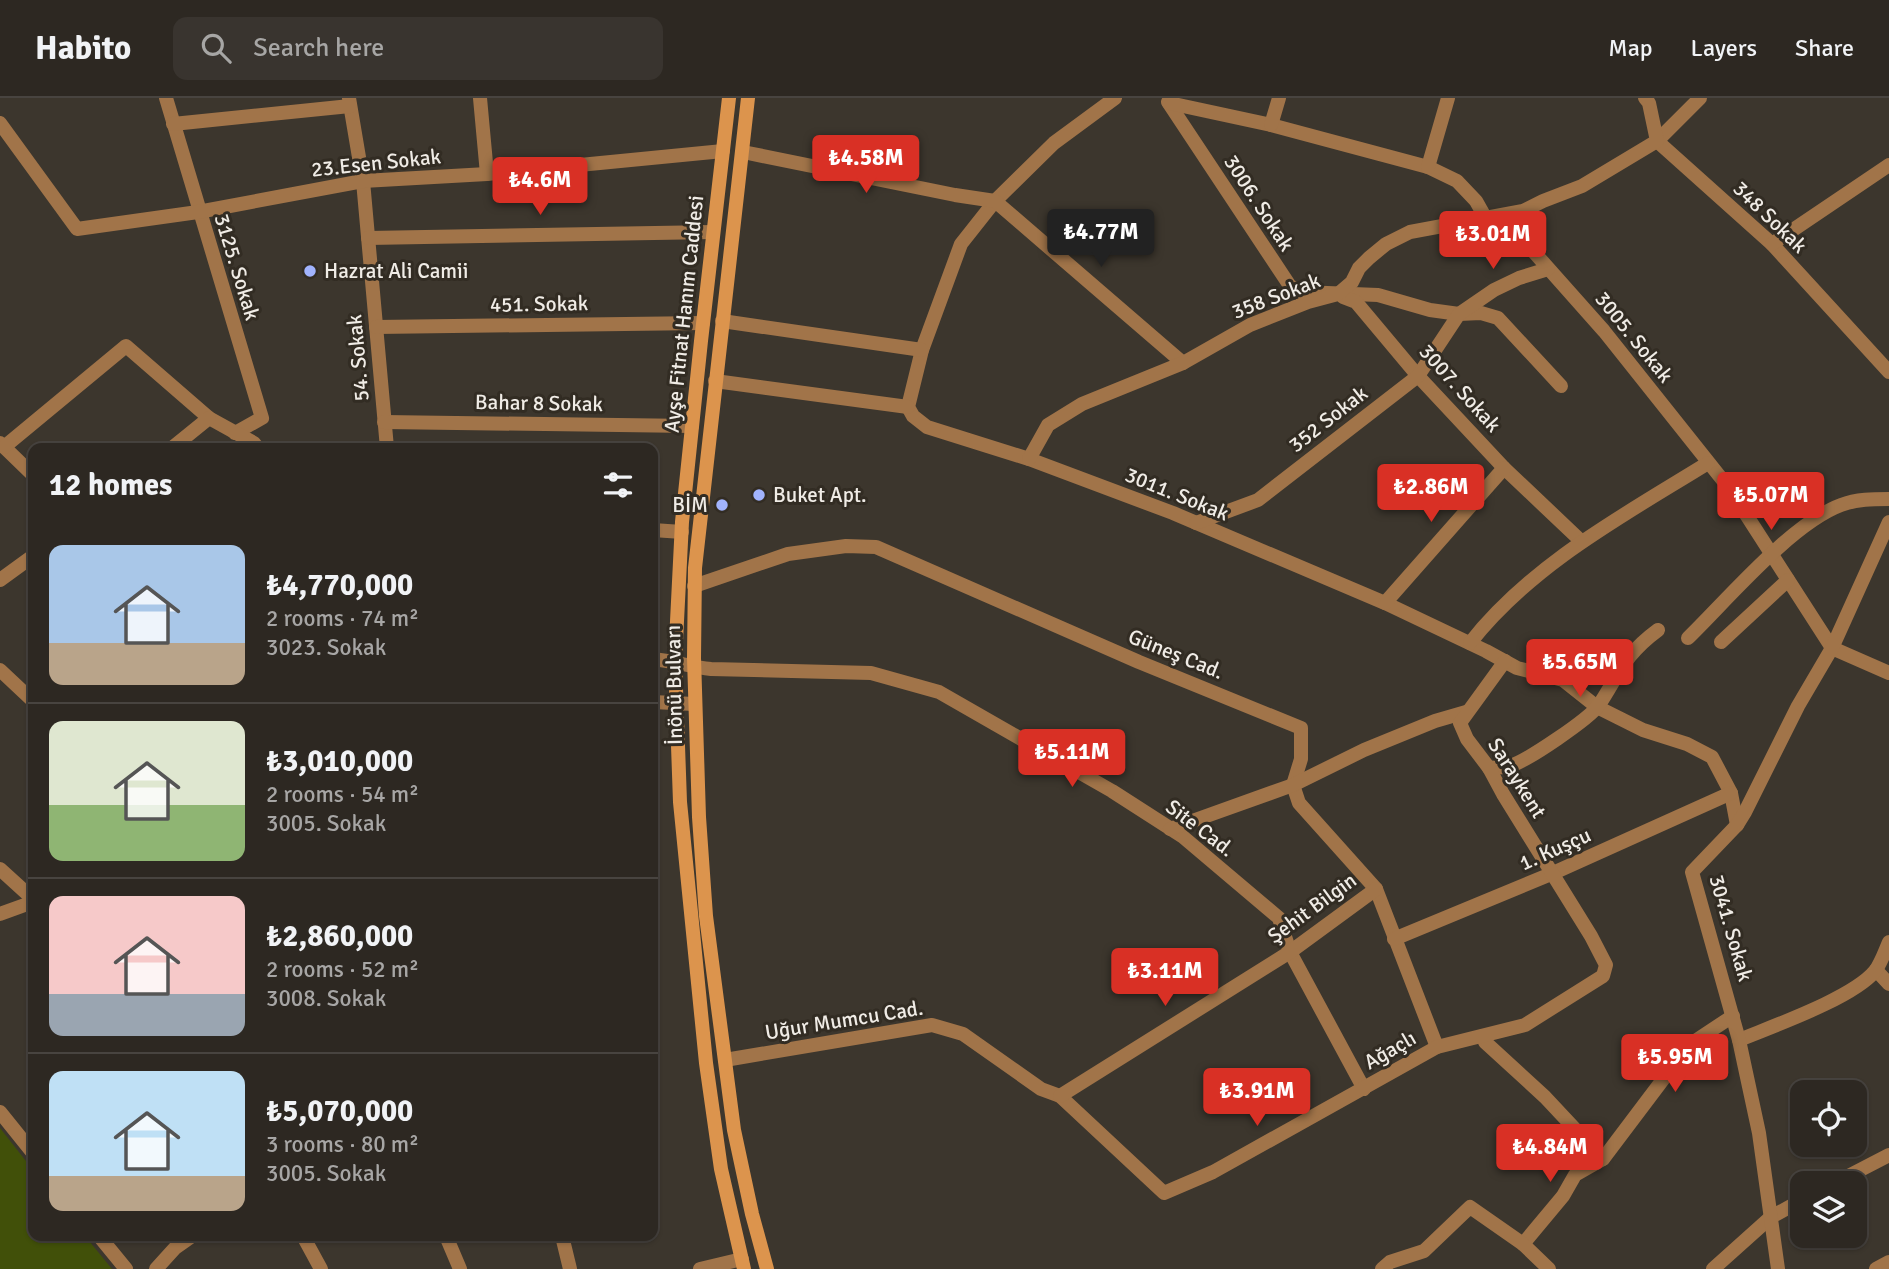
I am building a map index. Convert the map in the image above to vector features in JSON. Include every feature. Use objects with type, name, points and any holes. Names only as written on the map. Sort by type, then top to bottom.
[{"type":"main road","name":"Ayşe Fitnat Hanım Caddesi","points":[[675,661],[682,532],[692,426],[729,98]]},
{"type":"main road","name":"İnönü Bulvarı","points":[[748,98],[694,586],[694,704],[706,916],[734,1130],[767,1269]]},
{"type":"main road","name":"İnönü Bulvarı","points":[[675,661],[680,802],[704,1053],[721,1169],[743,1264]]},
{"type":"street","name":"3125. Sokak","points":[[166,98],[198,212],[262,418],[235,433]]},
{"type":"street","points":[[480,98],[487,174]]},
{"type":"street","points":[[715,381],[908,407],[922,350],[961,244],[995,201],[1054,143],[1115,98]]},
{"type":"street","points":[[1271,125],[1279,98]]},
{"type":"street","points":[[1428,167],[1448,98]]},
{"type":"street","points":[[1645,98],[1649,103],[1657,141]]},
{"type":"street","points":[[1657,141],[1700,98]]},
{"type":"street","name":"3005. Sokak","points":[[1167,101],[1271,125],[1428,167],[1457,181],[1476,201],[1485,217],[1504,232],[1525,242],[1604,331],[1729,488],[1832,648]]},
{"type":"street","name":"3006. Sokak","points":[[1167,101],[1290,286],[1302,292],[1378,295],[1430,310],[1459,314],[1481,313],[1498,318],[1561,386]]},
{"type":"street","points":[[173,124],[350,102]]},
{"type":"street","name":"54. Sokak","points":[[350,102],[363,181],[386,443]]},
{"type":"street","name":"23.Esen Sokak","points":[[0,123],[77,229],[198,212],[363,181],[487,174],[723,151]]},
{"type":"street","name":"358 Sokak","points":[[1029,459],[1048,425],[1082,404],[1183,363],[1250,326],[1308,302],[1338,295],[1352,282],[1359,268],[1386,244],[1410,232],[1523,211],[1582,186],[1657,141]]},
{"type":"street","name":"348 Sokak","points":[[1657,141],[1772,244],[1889,372]]},
{"type":"street","points":[[743,152],[995,201],[1183,363]]},
{"type":"street","points":[[1772,244],[1889,165]]},
{"type":"street","points":[[368,238],[713,232]]},
{"type":"street","points":[[1459,314],[1494,290],[1519,278],[1548,269]]},
{"type":"street","name":"3007. Sokak","points":[[1338,295],[1356,303],[1418,376],[1504,468],[1581,541]]},
{"type":"street","name":"352 Sokak","points":[[1196,523],[1258,500],[1418,376],[1459,314]]},
{"type":"street","points":[[722,321],[922,350]]},
{"type":"street","name":"451. Sokak","points":[[376,327],[703,323]]},
{"type":"street","points":[[28,470],[2,445],[126,345],[209,418],[254,443]]},
{"type":"street","name":"3011. Sokak","points":[[908,407],[913,416],[927,428],[1029,459],[1196,523],[1385,603],[1517,667],[1563,680],[1597,708],[1643,730],[1686,744],[1712,757],[1731,793],[1737,825]]},
{"type":"street","points":[[178,443],[209,418]]},
{"type":"street","name":"Bahar 8 Sokak","points":[[384,422],[692,426]]},
{"type":"street","points":[[1470,643],[1491,616],[1581,541],[1708,463]]},
{"type":"street","points":[[1385,603],[1504,468]]},
{"type":"street","points":[[1688,638],[1802,528],[1840,505],[1866,498],[1889,499]]},
{"type":"street","name":"3041. Sokak","points":[[1778,1269],[1759,1133],[1739,1040],[1692,872],[1737,825],[1798,706],[1832,648],[1889,522]]},
{"type":"street","points":[[658,530],[682,532]]},
{"type":"street","name":"Güneş Cad.","points":[[694,586],[788,554],[846,546],[876,547],[1106,648],[1301,728],[1301,760],[1293,785]]},
{"type":"street","points":[[0,580],[28,560]]},
{"type":"street","points":[[1721,642],[1788,580]]},
{"type":"street","points":[[1489,768],[1510,766],[1532,754],[1597,708],[1623,663],[1642,641],[1658,630]]},
{"type":"street","points":[[1832,648],[1889,673]]},
{"type":"street","points":[[658,659],[675,661]]},
{"type":"street","name":"Site Cad.","points":[[675,661],[694,667],[871,673],[939,692],[1112,792],[1170,829],[1279,918],[1290,952],[1364,1089]]},
{"type":"street","points":[[1170,829],[1293,785],[1364,750],[1435,721],[1466,712],[1505,661]]},
{"type":"street","points":[[0,670],[28,696]]},
{"type":"street","points":[[658,702],[694,704]]},
{"type":"street","name":"Saraykent","points":[[1466,712],[1460,723],[1467,739],[1489,768],[1591,936],[1606,965],[1603,976]]},
{"type":"street","points":[[1293,785],[1299,803],[1376,889],[1437,1047]]},
{"type":"street","name":"1. Kuşçu","points":[[1394,939],[1551,874],[1731,793]]},
{"type":"street","points":[[0,869],[28,896]]},
{"type":"street","name":"Şehit Bilgin","points":[[1060,1096],[1290,952],[1376,889]]},
{"type":"street","points":[[0,914],[28,903]]},
{"type":"street","points":[[1739,1040],[1815,1008],[1861,984],[1876,970],[1889,942]]},
{"type":"street","points":[[1876,970],[1889,984]]},
{"type":"street","name":"Ağaçlı","points":[[1164,1193],[1213,1172],[1437,1047],[1525,1025],[1603,976]]},
{"type":"street","points":[[1523,1244],[1563,1196],[1575,1175],[1603,1159],[1689,1045],[1733,1016]]},
{"type":"street","name":"Uğur Mumcu Cad.","points":[[725,1060],[932,1025],[963,1034],[1041,1089],[1060,1096],[1164,1193]]},
{"type":"street","points":[[1483,1036],[1485,1042],[1545,1097],[1603,1159]]},
{"type":"street","points":[[0,1112],[28,1147]]},
{"type":"street","points":[[1858,1171],[1889,1155]]},
{"type":"street","points":[[1382,1269],[1390,1262],[1424,1251],[1470,1206],[1523,1244],[1549,1269]]},
{"type":"street","points":[[1713,1269],[1771,1217],[1790,1207]]},
{"type":"street","points":[[103,1241],[126,1269]]},
{"type":"street","points":[[156,1269],[185,1241]]},
{"type":"street","points":[[306,1241],[321,1269]]},
{"type":"street","points":[[448,1241],[460,1269]]},
{"type":"street","points":[[563,1241],[570,1269]]},
{"type":"street","points":[[1876,1269],[1889,1262]]},
{"type":"street","points":[[700,1269],[743,1264]]},
{"type":"green space","points":[[0,1128],[28,1164],[28,1241],[89,1241],[112,1269],[0,1269]]},
{"type":"place","name":"Hazrat Ali Camii","points":[[310,271]]},
{"type":"place","name":"Buket Apt.","points":[[759,495]]},
{"type":"place","name":"BİM","points":[[722,505]]}]
